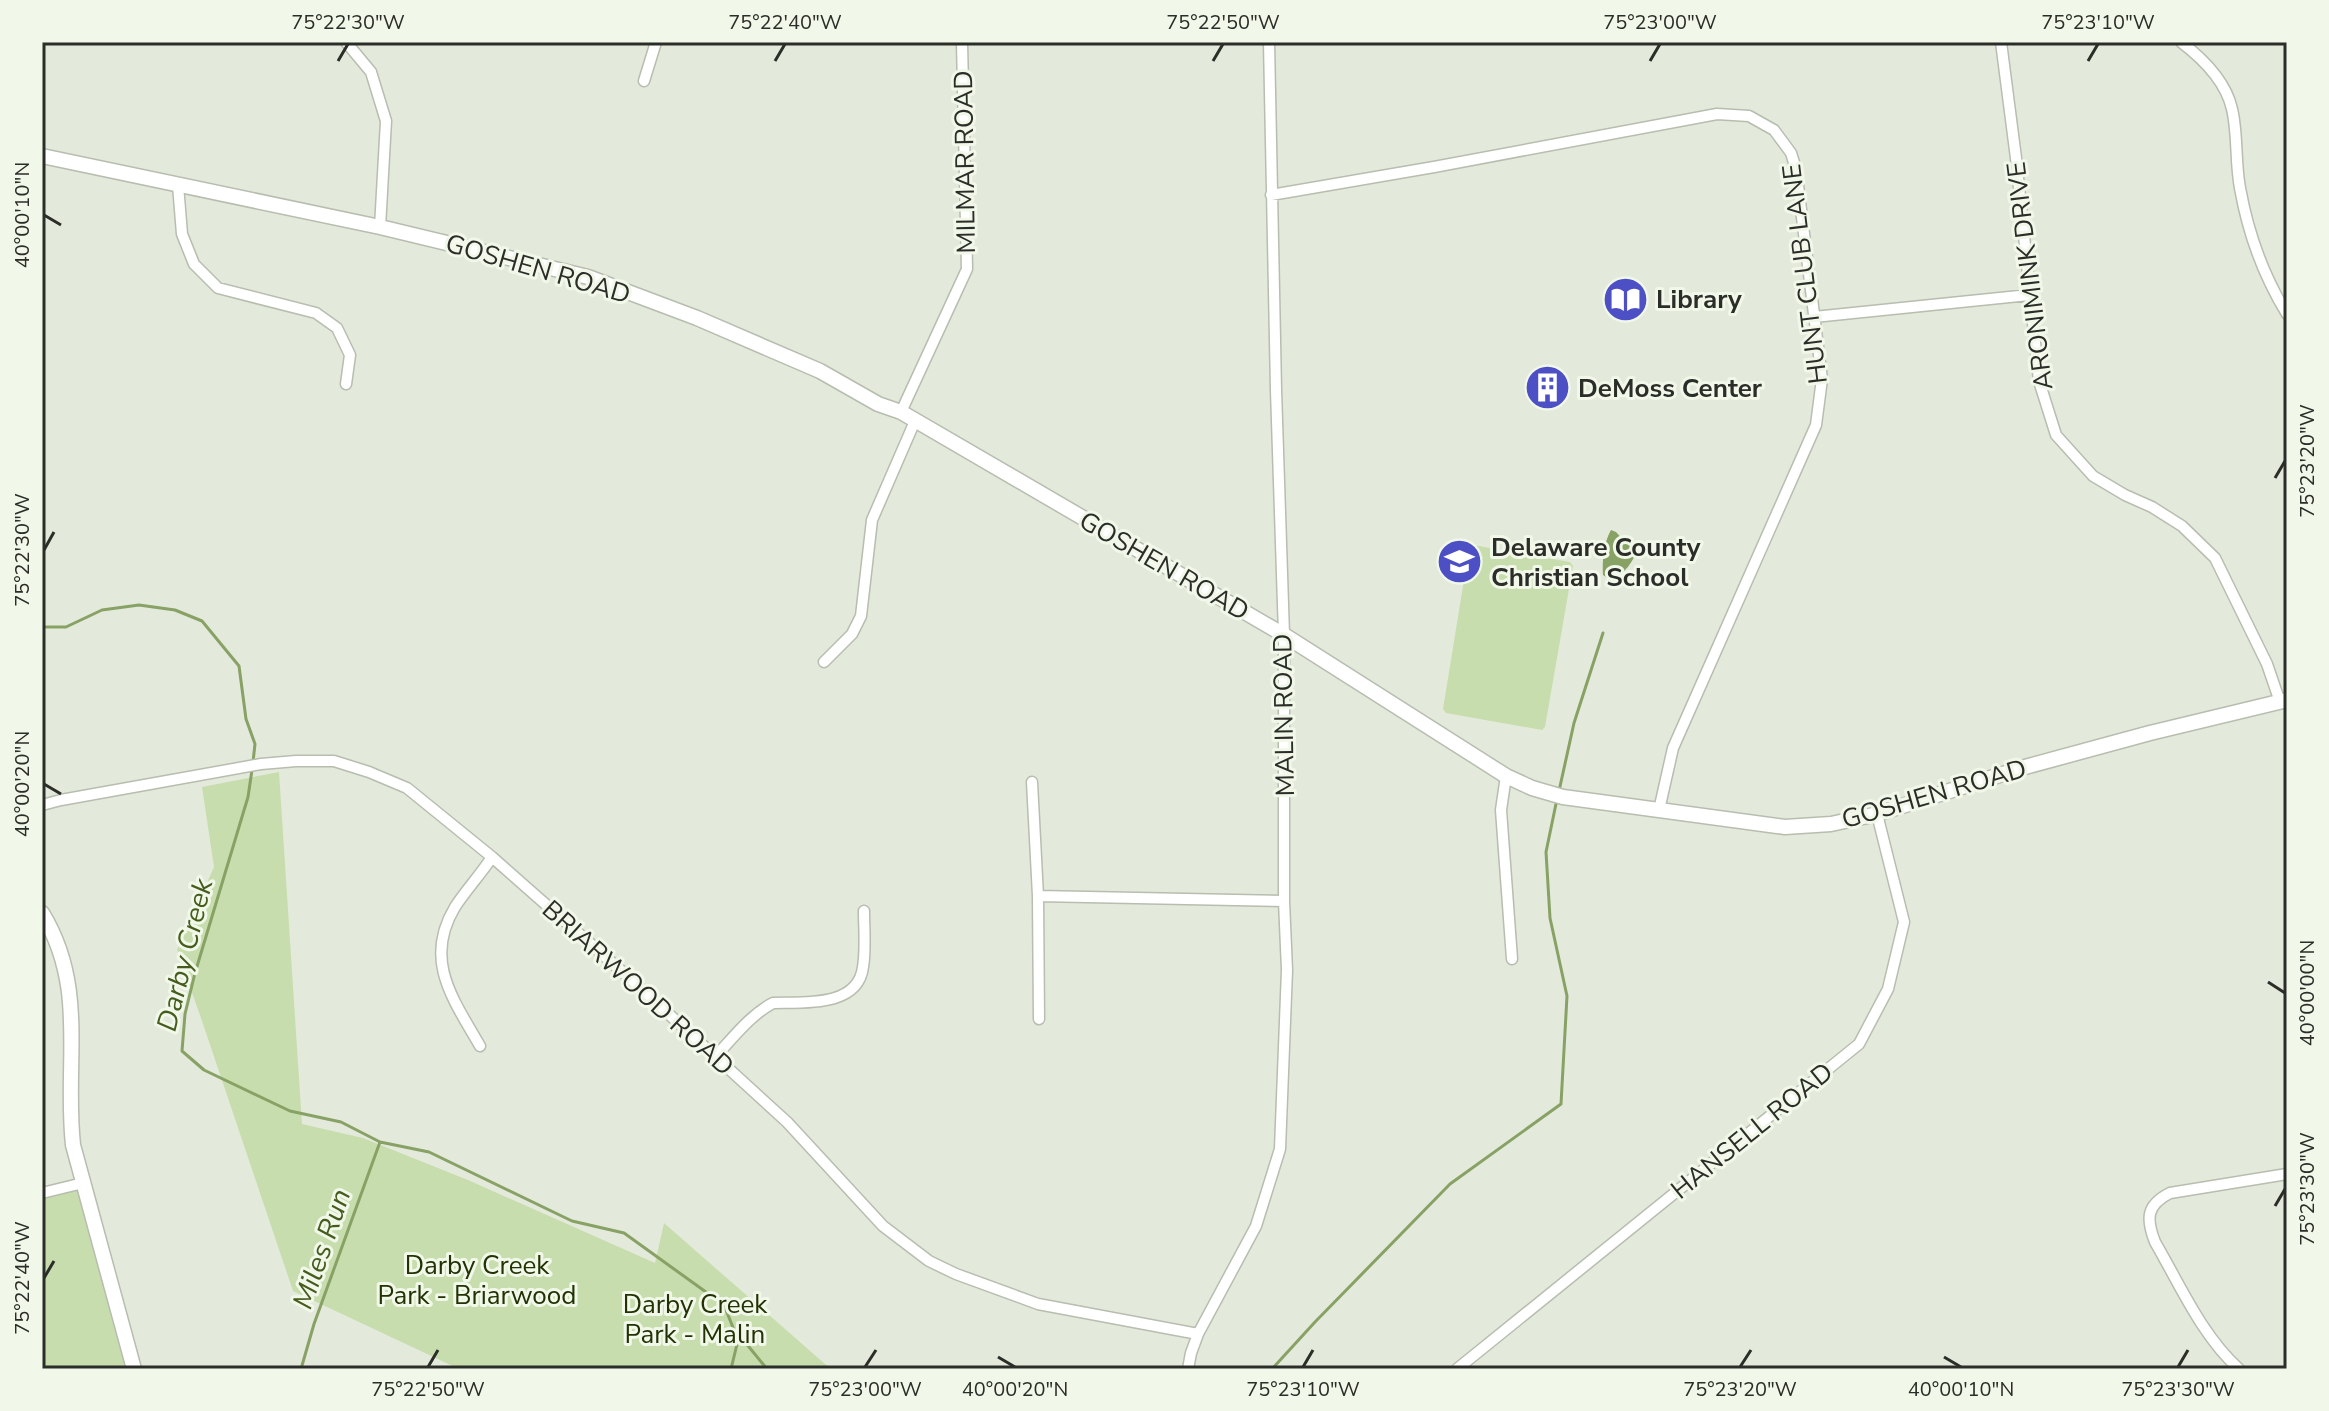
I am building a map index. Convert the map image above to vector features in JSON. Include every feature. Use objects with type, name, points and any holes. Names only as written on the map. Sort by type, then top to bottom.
[{"type":"street","points":[[346,42],[371,72],[386,121],[380,227]]},
{"type":"street","points":[[644,81],[656,42]]},
{"type":"street","name":"MILMAR ROAD","points":[[901,412],[967,269],[962,42]]},
{"type":"street","name":"MALIN ROAD","points":[[1188,1369],[1198,1334],[1256,1226],[1280,1149],[1287,970],[1284,635],[1269,42]]},
{"type":"street","name":"ARONIMINK DRIVE","points":[[2001,42],[2039,381],[2056,435],[2093,476],[2182,526],[2215,558],[2283,701]]},
{"type":"street","points":[[2181,42],[2219,79],[2232,107],[2239,186],[2250,234],[2270,286],[2287,314]]},
{"type":"street","name":"HUNT CLUB LANE","points":[[1271,195],[1717,114],[1749,116],[1774,130],[1791,153],[1800,188],[1822,379],[1816,425],[1673,748],[1659,810]]},
{"type":"street","name":"GOSHEN ROAD","points":[[42,156],[380,227],[588,277],[697,318],[820,371],[878,404],[901,412],[1284,635],[1506,776],[1559,796],[1785,827],[1831,824],[1877,814],[2025,767],[2283,701]]},
{"type":"street","points":[[178,185],[182,234],[194,264],[218,288],[316,313],[337,328],[350,355],[346,384]]},
{"type":"street","points":[[1814,317],[2029,295]]},
{"type":"street","points":[[824,662],[852,634],[861,616],[872,520],[915,421]]},
{"type":"street","name":"BRIARWOOD ROAD","points":[[42,805],[261,764],[334,761],[407,788],[492,857],[787,1122],[883,1226],[929,1261],[1011,1296],[1038,1304],[1198,1334]]},
{"type":"street","points":[[1506,776],[1501,810],[1512,959]]},
{"type":"street","points":[[1032,782],[1038,896],[1039,1019]]},
{"type":"street","name":"HANSELL ROAD","points":[[1457,1369],[1859,1044],[1888,989],[1904,922],[1877,814]]},
{"type":"street","points":[[480,1046],[443,975],[440,952],[445,927],[457,905],[492,857]]},
{"type":"street","points":[[1038,896],[1284,901]]},
{"type":"street","points":[[715,1057],[755,1016],[773,1003],[820,1002],[848,992],[863,970],[864,911]]},
{"type":"street","points":[[42,913],[57,941],[69,979],[73,1145],[134,1369]]},
{"type":"street","points":[[2239,1369],[2225,1356],[2204,1326],[2155,1242],[2149,1216],[2152,1206],[2170,1193],[2287,1174]]},
{"type":"street","points":[[42,1193],[83,1183]]},
{"type":"green space","points":[[1473,545],[1570,562],[1573,566],[1542,730],[1446,713],[1443,709],[1469,549]]},
{"type":"green space","name":"Darby Creek Park - Briarwood","points":[[279,772],[302,1124],[363,1138],[468,1180],[655,1263],[664,1223],[834,1369],[459,1369],[293,1291],[177,950],[214,867],[202,787]]},
{"type":"green space","points":[[83,1183],[134,1369],[42,1369],[42,1198]]},
{"type":"shaded area","points":[[1611,530],[1624,541],[1639,546],[1624,571],[1609,579],[1603,575],[1603,563]]},
{"type":"waterway","name":"Darby Creek","points":[[42,627],[66,627],[102,610],[139,605],[175,610],[202,621],[239,666],[246,719],[255,744],[253,762]]},
{"type":"waterway","points":[[1559,791],[1574,723],[1603,633]]},
{"type":"waterway","name":"Darby Creek","points":[[252,770],[248,797],[195,973],[185,1014],[182,1051],[204,1070],[290,1111],[341,1122],[380,1142],[429,1152],[572,1221],[624,1233],[724,1305],[738,1340],[731,1369]]},
{"type":"waterway","points":[[1272,1369],[1450,1184],[1561,1104],[1567,996],[1550,918],[1546,852],[1557,799]]},
{"type":"waterway","name":"Miles Run","points":[[301,1369],[314,1324],[380,1142]]},
{"type":"waterway","points":[[736,1331],[767,1369]]},
{"type":"place","name":"Library","points":[[1625,299]]},
{"type":"place","name":"DeMoss Center","points":[[1547,388]]},
{"type":"place","name":"Delaware County Christian School","points":[[1460,562]]},
{"type":"park label","name":"Darby Creek Park - Malin","points":[[695,1319]]}]
